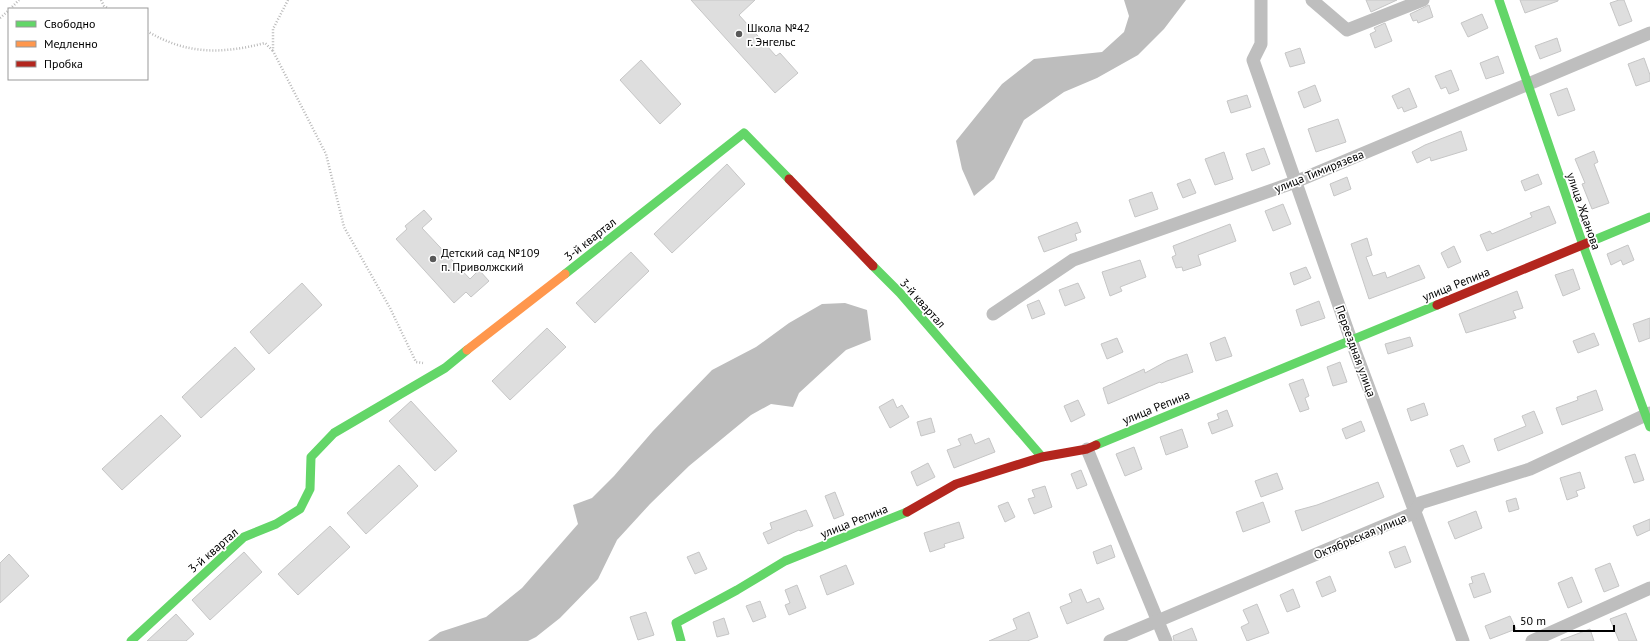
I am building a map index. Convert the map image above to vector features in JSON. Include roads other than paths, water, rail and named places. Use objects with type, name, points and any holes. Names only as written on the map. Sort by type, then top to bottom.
[{"type":"street","name":"Переездная улица","points":[[1261,0],[1261,44],[1253,60],[1294,182],[1351,340],[1414,513],[1463,641]]},
{"type":"street","points":[[1312,0],[1347,30],[1423,0]]},
{"type":"street","name":"улица Жданова","points":[[1499,0],[1529,83],[1582,245],[1648,414],[1650,427]]},
{"type":"street","name":"улица Тимирязева","points":[[993,314],[1073,260],[1294,182],[1650,33]]},
{"type":"street","name":"3-й квартал","points":[[131,641],[244,537],[276,524],[300,509],[310,489],[311,457],[334,433],[445,368],[744,133],[900,293],[1042,457]]},
{"type":"street","name":"улица Репина","points":[[681,641],[676,623],[737,590],[785,561],[908,512],[956,484],[1042,457],[1087,449],[1650,217]]},
{"type":"street","name":"Октябрьская улица","points":[[1110,641],[1414,513],[1420,503],[1530,469],[1648,414]]},
{"type":"street","points":[[1087,449],[1166,641]]},
{"type":"street","points":[[1532,641],[1650,588]]},
{"type":"place","name":"Школа №42 г. Энгельс","points":[[739,34]]},
{"type":"place","name":"Детский сад №109 п. Приволжский","points":[[433,259]]}]
